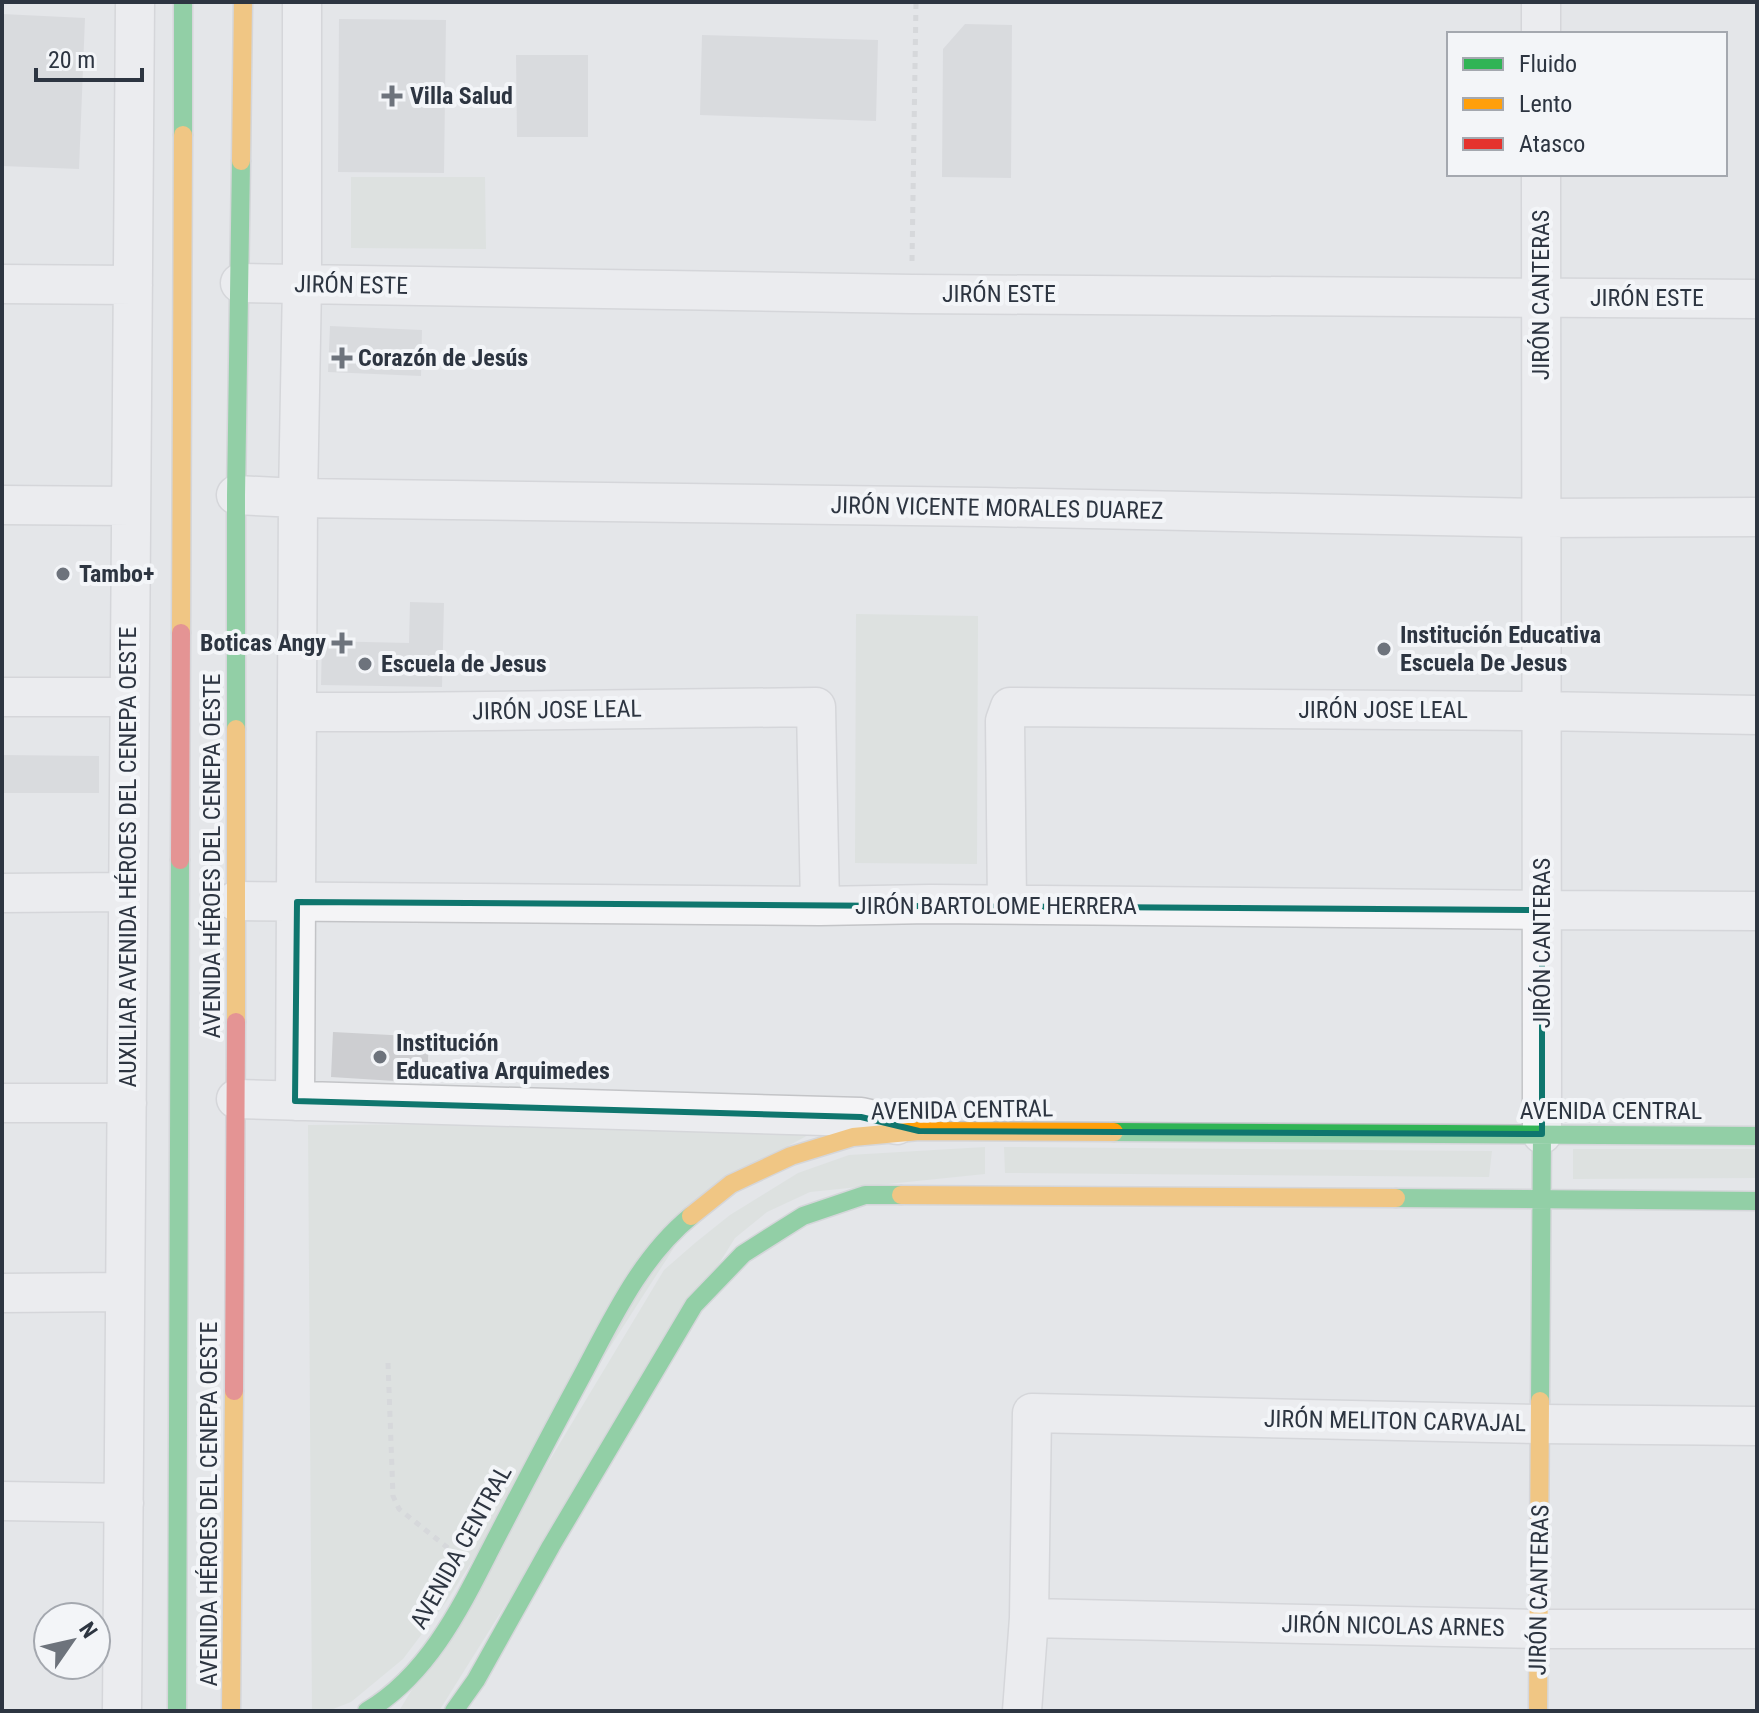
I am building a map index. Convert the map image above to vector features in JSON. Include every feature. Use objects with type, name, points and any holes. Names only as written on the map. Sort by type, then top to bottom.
[{"type":"main road","name":"AVENIDA HÉROES DEL CENEPA OESTE","points":[[177,1711],[183,2]]},
{"type":"main road","name":"AVENIDA HÉROES DEL CENEPA OESTE","points":[[231,1711],[236,1099],[236,495],[243,2]]},
{"type":"main road","name":"AVENIDA CENTRAL","points":[[367,1711],[384,1701],[426,1660],[463,1603],[626,1294],[648,1261],[680,1225],[731,1184],[791,1156],[853,1137],[919,1131],[1757,1136]]},
{"type":"main road","name":"JIRÓN CANTERAS","points":[[1538,1711],[1542,1134]]},
{"type":"main road","points":[[454,1711],[476,1680],[694,1305],[743,1254],[803,1216],[865,1195],[1757,1201]]},
{"type":"street","name":"AUXILIAR AVENIDA HÉROES DEL CENEPA OESTE","points":[[122,1711],[135,2]]},
{"type":"street","points":[[295,1101],[302,2]]},
{"type":"street","points":[[1541,2],[1541,32]]},
{"type":"street","name":"JIRÓN CANTERAS","points":[[1541,176],[1542,1134]]},
{"type":"street","name":"JIRÓN ESTE","points":[[240,283],[912,294],[1757,299]]},
{"type":"street","points":[[2,284],[133,285]]},
{"type":"street","name":"JIRÓN VICENTE MORALES DUAREZ","points":[[236,495],[1542,518],[1757,517]]},
{"type":"street","points":[[2,505],[131,506]]},
{"type":"street","points":[[2,697],[129,697]]},
{"type":"street","name":"JIRÓN JOSE LEAL","points":[[298,712],[816,707],[820,906]]},
{"type":"street","name":"JIRÓN JOSE LEAL","points":[[1007,904],[1005,721],[1010,707],[1757,715]]},
{"type":"street","points":[[2,893],[128,892]]},
{"type":"street","name":"JIRÓN BARTOLOME HERRERA","points":[[235,901],[1757,911]]},
{"type":"street","points":[[236,1099],[861,1117],[919,1131]]},
{"type":"street","points":[[2,1103],[127,1103]]},
{"type":"street","points":[[2,1293],[125,1292]]},
{"type":"street","name":"JIRÓN MELITON CARVAJAL","points":[[1029,1618],[1032,1413],[1757,1426]]},
{"type":"street","points":[[2,1501],[124,1503]]},
{"type":"street","points":[[1022,1711],[1029,1618]]},
{"type":"street","name":"JIRÓN NICOLAS ARNES","points":[[1029,1618],[1539,1629],[1757,1629]]},
{"type":"path","points":[[912,294],[916,2]]},
{"type":"path","points":[[388,1363],[393,1496],[399,1509],[479,1573]]},
{"type":"highlighted area","points":[[297,902],[1542,910],[1542,1134],[919,1131],[861,1117],[295,1101]]},
{"type":"shaded area","points":[[351,177],[485,177],[486,249],[351,248]]},
{"type":"shaded area","points":[[856,614],[978,616],[977,864],[855,863]]},
{"type":"shaded area","points":[[832,1122],[713,1187],[446,1602],[403,1659],[351,1702],[328,1711],[312,1711],[308,1125]]},
{"type":"shaded area","points":[[985,1147],[985,1174],[810,1192],[767,1212],[735,1238],[439,1711],[399,1711],[664,1270],[730,1215],[798,1173],[849,1155]]},
{"type":"shaded area","points":[[1004,1147],[1492,1151],[1489,1177],[1005,1173]]},
{"type":"shaded area","points":[[1573,1149],[1757,1149],[1757,1178],[1573,1179]]},
{"type":"building","points":[[2,14],[85,18],[79,169],[2,166]]},
{"type":"building","name":"Villa Salud","points":[[339,19],[446,20],[444,173],[338,172]]},
{"type":"building","points":[[965,24],[1012,25],[1011,178],[942,177],[943,49]]},
{"type":"building","points":[[702,35],[878,40],[876,121],[700,115]]},
{"type":"building","points":[[516,55],[588,55],[588,137],[517,137]]},
{"type":"building","points":[[330,326],[422,330],[421,376],[328,372]]},
{"type":"building","points":[[410,602],[444,603],[442,687],[321,685],[322,641],[409,643]]},
{"type":"building","points":[[2,755],[99,756],[99,793],[2,793]]},
{"type":"building","name":"Institución Educativa Arquimedes","points":[[333,1032],[429,1037],[427,1083],[331,1077]]},
{"type":"traffic: fast","points":[[183,2],[183,135]]},
{"type":"traffic: fast","points":[[236,729],[241,161]]},
{"type":"traffic: fast","points":[[177,1711],[180,860]]},
{"type":"traffic: fast","points":[[1114,1132],[1757,1136]]},
{"type":"traffic: fast","points":[[1540,1401],[1542,1134]]},
{"type":"traffic: fast","points":[[454,1711],[476,1680],[551,1546],[694,1305],[743,1254],[803,1216],[865,1195],[901,1195]]},
{"type":"traffic: fast","points":[[1396,1198],[1757,1201]]},
{"type":"traffic: fast","points":[[367,1711],[407,1680],[438,1642],[465,1598],[618,1308],[658,1249],[691,1216]]},
{"type":"traffic: slow","points":[[241,161],[243,2]]},
{"type":"traffic: slow","points":[[181,633],[183,135]]},
{"type":"traffic: slow","points":[[236,729],[236,1022]]},
{"type":"traffic: slow","points":[[691,1216],[731,1184],[791,1156],[853,1137],[919,1131],[1114,1132]]},
{"type":"traffic: slow","points":[[901,1195],[1396,1198]]},
{"type":"traffic: slow","points":[[231,1711],[234,1391]]},
{"type":"traffic: slow","points":[[1538,1711],[1540,1401]]},
{"type":"traffic: jam","points":[[180,860],[181,633]]},
{"type":"traffic: jam","points":[[234,1391],[236,1022]]},
{"type":"place","name":"Villa Salud","points":[[392,96]]},
{"type":"place","name":"Corazón de Jesús","points":[[342,358]]},
{"type":"place","name":"Tambo+","points":[[63,574]]},
{"type":"place","name":"Boticas Angy","points":[[342,643]]},
{"type":"place","name":"Institución Educativa Escuela De Jesus","points":[[1384,649]]},
{"type":"place","name":"Escuela de Jesus","points":[[365,664]]},
{"type":"place","name":"Institución Educativa Arquimedes","points":[[380,1057]]}]
